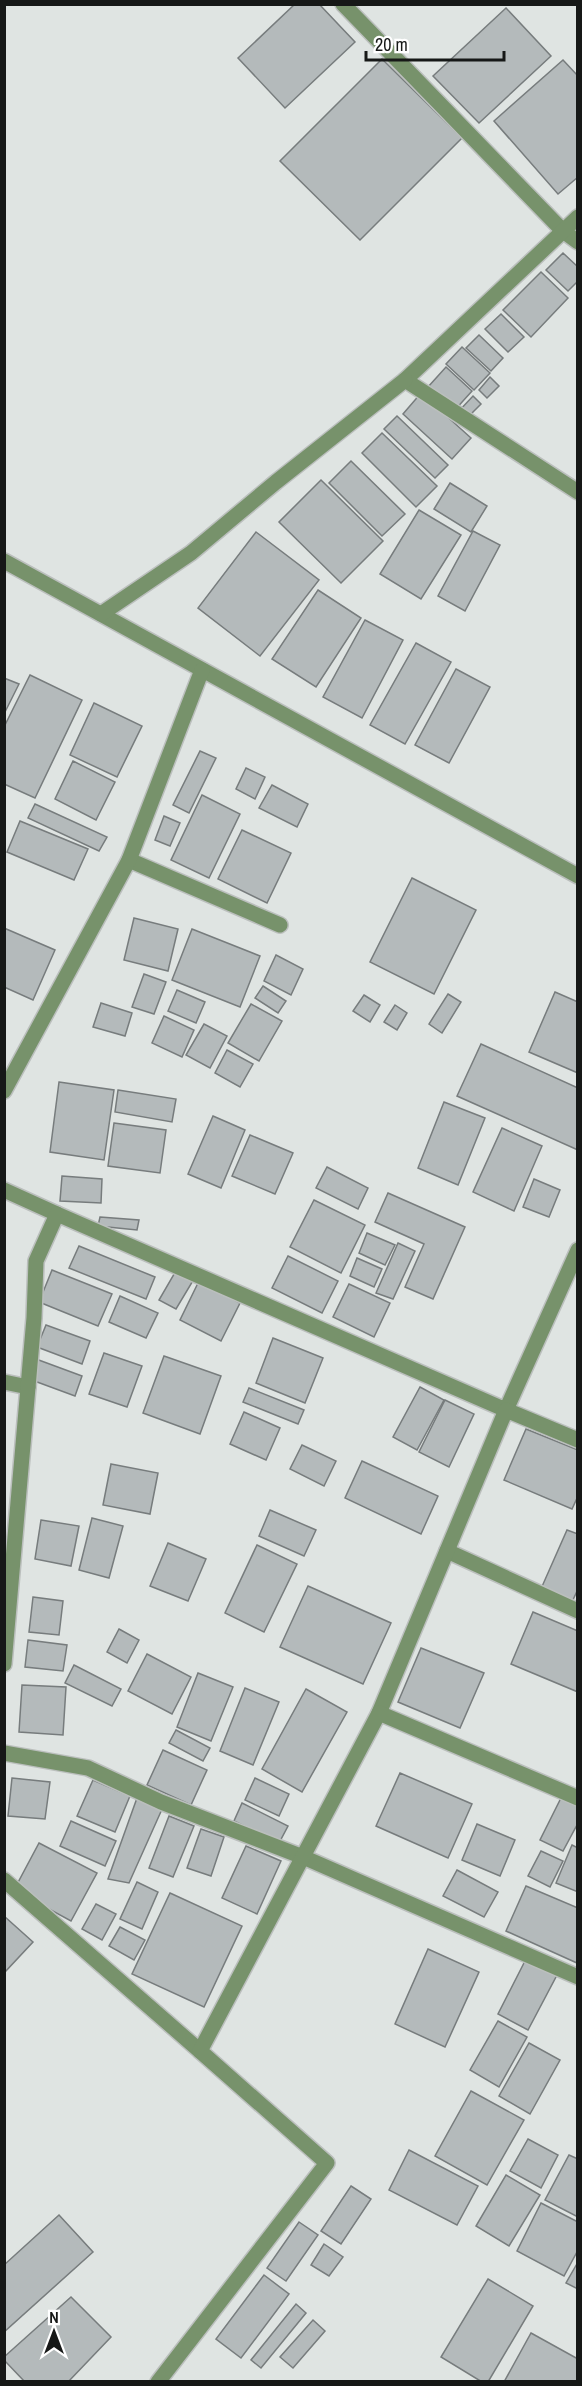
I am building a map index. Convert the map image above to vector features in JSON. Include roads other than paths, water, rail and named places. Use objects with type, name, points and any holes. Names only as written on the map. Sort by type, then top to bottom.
[{"type":"street","points":[[343,4],[563,231],[578,242]]},
{"type":"street","points":[[101,614],[191,553],[405,380],[578,217]]},
{"type":"street","points":[[405,380],[578,492]]},
{"type":"street","points":[[4,561],[578,876]]},
{"type":"street","points":[[4,1091],[129,860],[202,670]]},
{"type":"street","points":[[129,860],[280,926]]},
{"type":"street","points":[[4,1190],[578,1440]]},
{"type":"street","points":[[4,1664],[28,1387],[36,1262],[57,1214]]},
{"type":"street","points":[[200,2051],[379,1713],[506,1410],[578,1250]]},
{"type":"street","points":[[4,1382],[28,1387]]},
{"type":"street","points":[[447,1551],[578,1611]]},
{"type":"street","points":[[379,1713],[578,1798]]},
{"type":"street","points":[[4,1753],[88,1768],[161,1802],[303,1857],[578,1977]]},
{"type":"street","points":[[4,1880],[327,2163],[158,2382]]}]
